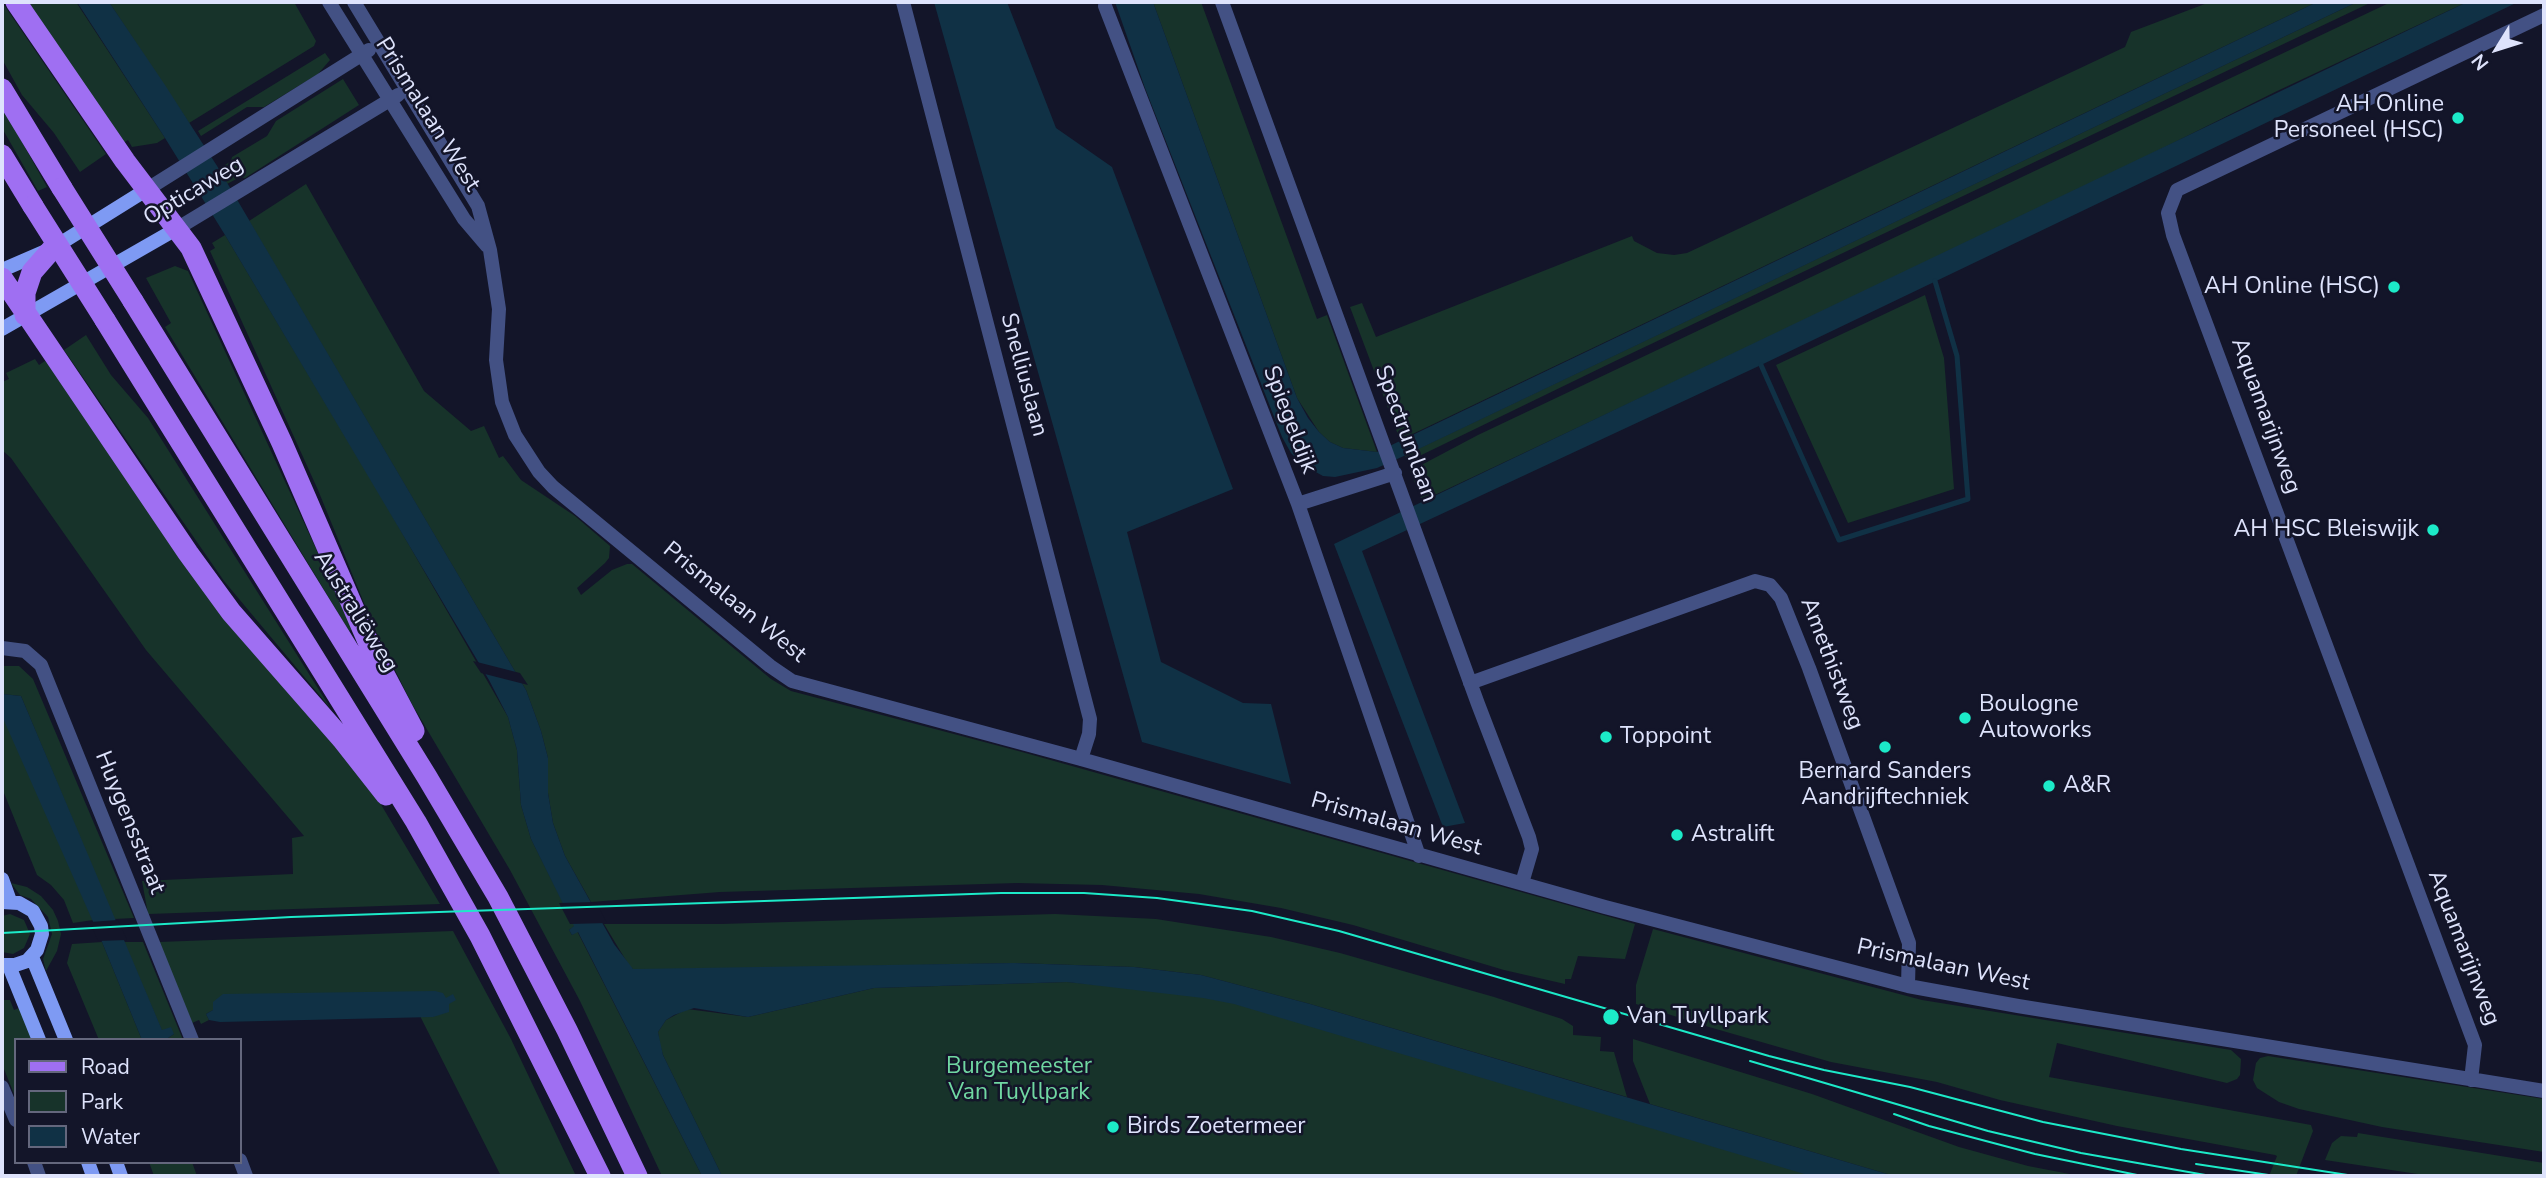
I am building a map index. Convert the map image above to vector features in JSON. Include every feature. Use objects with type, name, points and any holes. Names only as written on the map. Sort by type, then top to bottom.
[{"type":"main road","points":[[16,2],[146,190],[191,248],[276,431],[373,653],[421,744],[427,777]]},
{"type":"main road","name":"Australiëweg","points":[[2,89],[427,777],[498,897],[638,1176]]},
{"type":"main road","points":[[2,155],[416,822],[480,936],[600,1176]]},
{"type":"main road","points":[[25,315],[25,293],[32,272],[53,248]]},
{"type":"main road","points":[[2,278],[188,553],[232,612],[342,739],[381,790],[416,822]]},
{"type":"street","name":"Prismalaan West","points":[[329,2],[464,219],[490,250]]},
{"type":"street","name":"Prismalaan West","points":[[354,2],[478,206],[490,250],[499,309],[496,360],[502,402],[515,435],[539,472],[553,487],[770,666],[792,681],[1081,759],[1605,907],[1908,986],[2544,1091]]},
{"type":"street","name":"Snelliuslaan","points":[[903,2],[1090,719],[1089,734],[1081,759]]},
{"type":"street","name":"Spectrumlaan","points":[[1222,2],[1529,836],[1532,849],[1522,883]]},
{"type":"street","name":"Spiegeldijk","points":[[1105,6],[1298,505],[1419,856]]},
{"type":"street","name":"Aquamarijnweg","points":[[2471,1080],[2476,1045],[2173,236],[2168,213],[2177,190],[2544,15]]},
{"type":"street","name":"Opticaweg","points":[[2,270],[53,248],[379,43]]},
{"type":"street","name":"Opticaweg","points":[[2,328],[208,211],[407,90]]},
{"type":"street","points":[[1298,505],[1395,473]]},
{"type":"street","name":"Amethistweg","points":[[1471,683],[1755,581],[1770,585],[1781,598],[1809,668],[1909,943],[1908,986]]},
{"type":"street","name":"Huygensstraat","points":[[2,648],[25,651],[41,665],[191,1038]]},
{"type":"street","points":[[2,879],[6,902],[26,906],[33,911],[41,926],[40,943],[32,957],[22,963],[6,965],[37,1038]]},
{"type":"street","points":[[32,957],[65,1038]]},
{"type":"street","points":[[2,1087],[14,1115]]},
{"type":"green space","points":[[2,2],[106,154],[80,172],[54,133],[22,95],[2,59]]},
{"type":"green space","points":[[28,2],[76,2],[165,138],[157,143],[132,147],[128,140],[123,143]]},
{"type":"green space","points":[[109,2],[294,2],[316,41],[314,46],[189,123]]},
{"type":"green space","points":[[1153,2],[1201,2],[1317,319],[1327,315],[1377,452],[1343,448],[1330,442],[1319,432],[1297,398]]},
{"type":"green space","points":[[2210,2],[2317,2],[1400,440],[1350,307],[1362,303],[1376,337],[1632,236],[1634,241],[1657,253],[1687,253],[2125,47],[2131,32]]},
{"type":"green space","points":[[2357,2],[2372,2],[1407,462],[1405,455]]},
{"type":"green space","points":[[2391,2],[2467,2],[1422,501],[1410,471],[1478,435]]},
{"type":"green space","points":[[325,53],[330,60],[318,74],[264,107],[247,107],[201,136],[198,131]]},
{"type":"green space","points":[[343,79],[359,105],[245,178],[240,177],[227,184],[219,169],[231,161],[232,157],[267,136],[276,121]]},
{"type":"green space","points":[[2,106],[47,187],[38,191],[2,128]]},
{"type":"green space","points":[[306,184],[424,391],[471,431],[484,426],[499,458],[503,456],[521,480],[575,516],[610,546],[609,558],[577,588],[581,595],[612,570],[632,564],[771,679],[791,691],[1022,752],[1635,924],[1625,959],[1578,956],[1571,979],[1565,979],[1565,984],[1504,970],[1353,925],[1281,908],[1199,894],[1102,885],[1017,883],[720,892],[591,902],[565,856],[553,823],[548,793],[548,758],[526,690],[249,221]]},
{"type":"green space","points":[[225,235],[382,498],[508,717],[517,750],[521,805],[531,839],[575,926],[569,930],[572,935],[577,931],[702,1176],[662,1176],[580,1001],[510,870],[412,704],[375,630],[318,490],[210,251],[215,248],[212,243]]},
{"type":"green space","points":[[175,266],[188,271],[353,629],[349,631],[165,327],[171,323],[146,278]]},
{"type":"green space","points":[[1925,295],[1944,358],[1954,489],[1848,523],[1776,365]]},
{"type":"green space","points":[[86,335],[111,375],[148,418],[331,709],[224,581],[64,350]]},
{"type":"green space","points":[[35,359],[39,365],[45,361],[48,364],[370,786],[440,904],[148,914],[142,881],[293,874],[292,838],[304,836],[146,650],[11,458],[2,450],[2,382],[9,379],[6,373]]},
{"type":"green space","points":[[2,666],[19,666],[33,679],[134,918],[114,919],[21,696],[2,694]]},
{"type":"green space","points":[[2,716],[93,920],[73,923],[64,900],[51,885],[37,875],[2,788]]},
{"type":"green space","points":[[11,883],[27,887],[41,896],[58,921],[61,934],[57,951],[46,971],[43,959],[52,934],[48,917],[31,899],[20,895]]},
{"type":"green space","points":[[10,914],[24,920],[30,934],[24,948],[13,954],[2,952],[2,916]]},
{"type":"green space","points":[[1055,914],[1156,919],[1271,937],[1340,953],[1494,997],[1562,1019],[1573,1026],[1573,1035],[1601,1037],[1600,1051],[1614,1052],[1627,1097],[1310,1004],[1201,975],[1134,967],[1014,963],[636,971],[630,967],[604,924],[721,924]]},
{"type":"green space","points":[[1653,929],[1922,1000],[2231,1050],[2241,1059],[2240,1075],[2227,1083],[2057,1043],[2049,1077],[2311,1125],[2313,1131],[2296,1176],[2269,1176],[2277,1156],[2275,1155],[2117,1126],[2000,1100],[1937,1082],[1831,1062],[1709,1027],[1636,1004],[1636,985]]},
{"type":"green space","points":[[453,931],[511,1039],[576,1176],[501,1176],[420,1016],[433,1017],[446,998],[213,1010],[206,1014],[209,1020],[201,1024],[199,1020],[192,1023],[159,942]]},
{"type":"green space","points":[[102,942],[141,1038],[98,1038],[67,963],[72,944]]},
{"type":"green space","points":[[124,942],[143,942],[182,1038],[168,1038],[174,1034],[162,1031]]},
{"type":"green space","name":"Burgemeester Van Tuyllpark","points":[[1067,982],[1219,996],[1839,1176],[722,1176],[663,1055],[658,1032],[666,1020],[687,1009],[748,1017],[874,988]]},
{"type":"green space","points":[[2,1000],[10,1000],[14,1010],[19,1008],[33,1038],[14,1038],[14,1094],[2,1064]]},
{"type":"green space","points":[[1633,1039],[1812,1094],[1959,1147],[2028,1166],[2080,1176],[1894,1176],[1650,1104],[1633,1061]]},
{"type":"green space","points":[[2268,1056],[2544,1099],[2544,1152],[2382,1127],[2299,1109],[2279,1102],[2257,1088],[2253,1080],[2256,1063],[2260,1058]]},
{"type":"green space","points":[[2358,1133],[2544,1163],[2544,1176],[2431,1176],[2325,1160],[2332,1143],[2341,1136],[2357,1137]]},
{"type":"green space","points":[[150,1164],[193,1164],[197,1176],[154,1176]]},
{"type":"water","points":[[77,2],[109,2],[165,85],[219,169],[526,690],[548,758],[548,793],[553,823],[565,856],[614,944],[633,969],[1014,963],[1134,967],[1201,975],[1310,1004],[1894,1176],[1811,1176],[1234,1004],[1067,982],[874,988],[748,1017],[694,1008],[674,1015],[666,1020],[658,1032],[663,1055],[722,1176],[702,1176],[578,932],[572,935],[569,930],[574,926],[531,839],[521,805],[517,750],[508,717],[489,680],[225,235]]},
{"type":"water","points":[[934,2],[1007,2],[1056,128],[1112,167],[1233,489],[1127,532],[1161,662],[1243,703],[1271,704],[1291,784],[1142,742]]},
{"type":"water","points":[[1115,2],[1153,2],[1297,398],[1308,418],[1330,442],[1343,448],[1377,452],[2317,2],[2357,2],[1406,455],[1377,468],[1335,477],[1323,476],[1303,465],[1291,453],[1282,437],[1145,88]]},
{"type":"water","points":[[2467,2],[2518,2],[1761,365],[1362,551],[1465,823],[1443,827],[1334,544]]},
{"type":"water","points":[[2,694],[21,696],[162,1030],[171,1027],[174,1034],[168,1038],[141,1038],[102,942],[2,716]]},
{"type":"water","points":[[443,993],[446,998],[453,994],[456,1000],[449,1004],[449,1012],[433,1017],[220,1022],[209,1020],[206,1014],[213,1010],[213,1002],[223,994]]},
{"type":"pier","points":[[473,661],[520,673],[528,685],[481,673]]},
{"type":"pier","points":[[596,902],[607,923],[570,924],[559,903]]},
{"type":"pier","points":[[118,920],[127,940],[98,941],[90,922]]},
{"type":"waterway","points":[[1761,365],[1839,540],[1968,499],[1957,356],[1935,281]]},
{"type":"tram line","points":[[2,933],[291,917],[1001,893],[1084,893],[1157,898],[1252,911],[1339,931],[1769,1056],[1910,1087],[2043,1122],[2181,1149],[2354,1176]]},
{"type":"tram line","points":[[1750,1061],[1988,1131],[2081,1153],[2211,1176]]},
{"type":"tram line","points":[[1894,1114],[2035,1154],[2142,1176]]},
{"type":"tram line","points":[[2196,1164],[2275,1176]]},
{"type":"place","name":"AH Online Personeel (HSC)","points":[[2458,118]]},
{"type":"place","name":"AH Online (HSC)","points":[[2394,287]]},
{"type":"place","name":"AH HSC Bleiswijk","points":[[2433,530]]},
{"type":"place","name":"Boulogne Autoworks","points":[[1965,718]]},
{"type":"place","name":"Toppoint","points":[[1606,737]]},
{"type":"place","name":"Bernard Sanders Aandrijftechniek","points":[[1885,747]]},
{"type":"place","name":"A&R","points":[[2049,786]]},
{"type":"place","name":"Astralift","points":[[1677,835]]},
{"type":"place","name":"Van Tuyllpark","points":[[1611,1017]]},
{"type":"place","name":"Birds Zoetermeer","points":[[1113,1127]]}]
